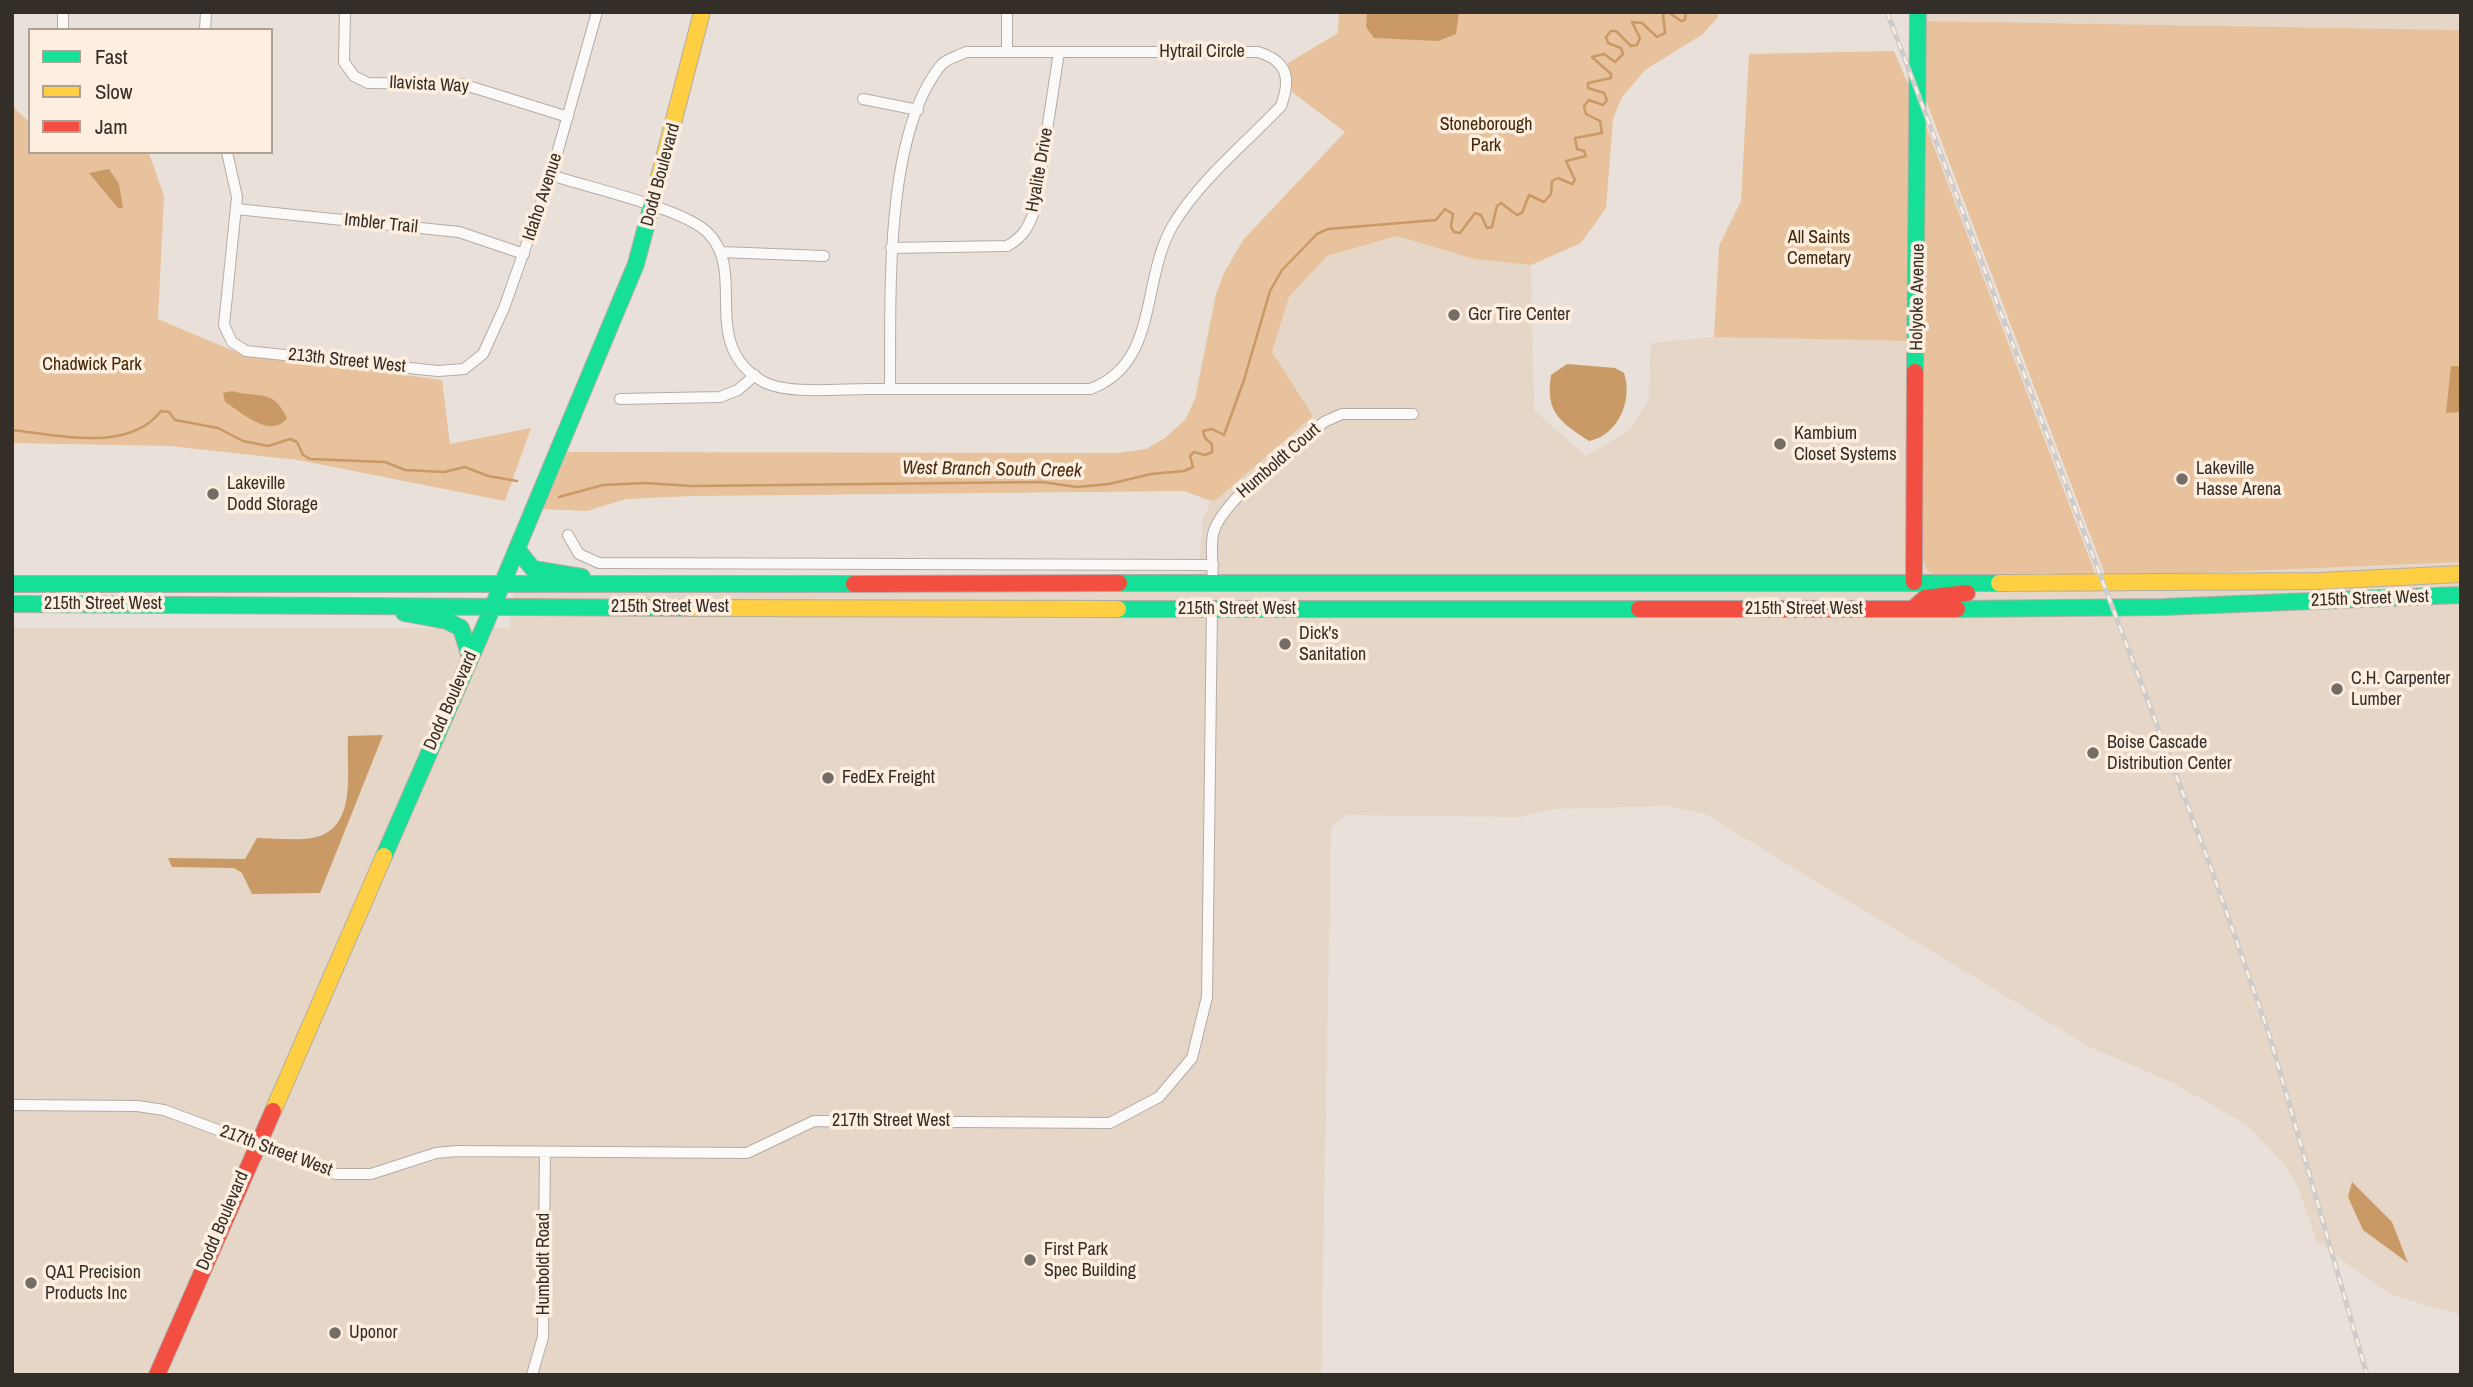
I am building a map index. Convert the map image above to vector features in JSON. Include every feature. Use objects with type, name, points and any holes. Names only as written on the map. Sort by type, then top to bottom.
[{"type":"main road","name":"Dodd Boulevard","points":[[157,1375],[502,585],[636,264],[702,12]]},
{"type":"main road","name":"Holyoke Avenue","points":[[1914,582],[1918,12]]},
{"type":"main road","points":[[516,549],[533,569],[659,586]]},
{"type":"main road","name":"215th Street West","points":[[12,583],[659,586],[2036,583],[2318,581],[2461,574]]},
{"type":"main road","points":[[1772,609],[1808,601],[1902,596],[1910,591],[1914,582]]},
{"type":"main road","points":[[1212,609],[1221,600],[1237,595],[1301,592],[1345,583]]},
{"type":"main road","points":[[1914,609],[1925,598],[2036,583]]},
{"type":"main road","points":[[1078,609],[1117,602],[1195,596],[1212,584]]},
{"type":"main road","name":"215th Street West","points":[[12,604],[1078,609],[1914,609],[2163,607],[2461,595]]},
{"type":"main road","points":[[348,604],[447,621],[461,628],[470,657]]},
{"type":"street","name":"Ilavista Way","points":[[345,12],[345,62],[354,76],[368,83],[462,84],[568,117]]},
{"type":"street","name":"Idaho Avenue","points":[[464,369],[483,354],[524,254],[551,175],[597,12]]},
{"type":"street","points":[[1007,12],[1007,52]]},
{"type":"street","name":"Hytrail Circle","points":[[721,252],[728,337],[734,351],[763,382],[789,389],[890,389],[1090,389],[1109,382],[1125,368],[1137,346],[1161,251],[1174,225],[1195,195],[1281,106],[1287,89],[1285,72],[1274,57],[1258,52],[966,52],[944,62],[911,125],[891,226],[890,389]]},
{"type":"street","name":"Hyalite Drive","points":[[891,248],[1007,246],[1018,240],[1029,226],[1035,209],[1059,52]]},
{"type":"street","points":[[863,99],[918,110]]},
{"type":"street","points":[[227,154],[234,174],[236,209]]},
{"type":"street","points":[[551,175],[694,222],[708,232],[721,252],[824,256]]},
{"type":"street","name":"Imbler Trail","points":[[236,209],[459,233],[524,254]]},
{"type":"street","name":"213th Street West","points":[[236,209],[224,325],[232,342],[246,351],[438,371],[464,369]]},
{"type":"street","points":[[620,399],[720,397],[738,390],[755,375]]},
{"type":"street","name":"Humboldt Court","points":[[1212,584],[1213,535],[1219,518],[1232,502],[1324,422],[1342,414],[1413,414]]},
{"type":"street","points":[[568,535],[579,554],[599,563],[1213,565]]},
{"type":"street","name":"217th Street West","points":[[12,1105],[137,1106],[164,1111],[336,1174],[371,1174],[436,1153],[747,1153],[814,1121],[1110,1123],[1159,1097],[1192,1058],[1207,997],[1212,609]]},
{"type":"street","name":"Humboldt Road","points":[[532,1375],[543,1337],[545,1152]]},
{"type":"shaded area","points":[[1367,12],[1459,12],[1456,34],[1438,41],[1374,38],[1366,27]]},
{"type":"shaded area","points":[[1924,12],[2461,12],[2461,30],[1924,21]]},
{"type":"shaded area","points":[[109,169],[119,184],[123,208],[118,208],[89,173]]},
{"type":"shaded area","points":[[1397,236],[1474,259],[1531,265],[1534,410],[1586,456],[1630,430],[1649,399],[1651,343],[1714,337],[1926,341],[1923,560],[2097,578],[2461,562],[2461,1315],[2391,1295],[2317,1242],[2298,1187],[2283,1163],[2246,1124],[2171,1082],[2088,1046],[1705,814],[1669,806],[1550,809],[1520,817],[1346,815],[1331,827],[1321,1375],[12,1375],[12,628],[510,628],[515,576],[1198,577],[1203,519],[1211,501],[1312,416],[1272,352],[1289,297],[1327,256]]},
{"type":"shaded area","points":[[1567,364],[1615,368],[1624,373],[1627,394],[1616,424],[1608,432],[1589,441],[1563,422],[1550,398],[1551,375]]},
{"type":"shaded area","points":[[2451,366],[2461,366],[2461,412],[2446,413]]},
{"type":"shaded area","points":[[232,391],[270,398],[287,418],[273,426],[256,422],[225,402],[223,393]]},
{"type":"shaded area","points":[[383,735],[320,893],[252,894],[242,873],[234,868],[172,867],[168,858],[245,859],[257,838],[305,839],[327,833],[344,811],[348,781],[348,736]]},
{"type":"shaded area","points":[[2352,1182],[2392,1222],[2408,1263],[2363,1230],[2348,1197]]},
{"type":"green space","name":"Stoneborough Park","points":[[1339,12],[1718,12],[1718,17],[1703,34],[1645,70],[1622,97],[1613,119],[1606,208],[1581,243],[1531,265],[1474,259],[1397,236],[1327,256],[1289,297],[1272,352],[1313,416],[1217,499],[1211,501],[1184,491],[692,496],[626,499],[587,511],[542,509],[567,452],[1118,453],[1146,449],[1165,438],[1185,420],[1195,399],[1216,294],[1224,273],[1243,240],[1345,132],[1292,92],[1288,63],[1338,33]]},
{"type":"green space","points":[[1924,21],[2461,30],[2461,562],[2106,577],[1925,98]]},
{"type":"green space","name":"All Saints Cemetary","points":[[1894,51],[1911,91],[1910,341],[1714,337],[1719,246],[1741,201],[1749,54]]},
{"type":"green space","name":"Chadwick Park","points":[[12,106],[28,121],[28,154],[149,154],[164,196],[158,319],[236,352],[442,380],[450,444],[531,428],[505,501],[298,460],[170,446],[12,443]]},
{"type":"green space","points":[[1925,123],[2097,578],[2048,573],[1936,575],[1928,571],[1923,560]]},
{"type":"waterway","name":"West Branch South Creek","points":[[559,497],[603,485],[645,483],[692,486],[1042,482],[1077,487],[1184,471],[1193,467],[1190,456],[1194,452],[1205,455],[1212,452],[1212,444],[1205,438],[1203,431],[1212,429],[1224,435],[1244,380],[1270,291],[1282,270],[1317,234],[1328,229],[1436,220],[1445,209],[1453,214],[1451,227],[1454,232],[1460,233],[1475,213],[1481,215],[1487,228],[1492,227],[1497,206],[1501,203],[1517,215],[1522,213],[1529,195],[1544,202],[1551,194],[1552,181],[1558,178],[1572,184],[1575,180],[1566,161],[1586,156],[1584,151],[1577,149],[1575,138],[1602,133],[1600,121],[1586,114],[1584,106],[1589,100],[1603,105],[1607,100],[1604,93],[1588,88],[1588,83],[1611,78],[1611,74],[1592,57],[1604,54],[1615,62],[1623,54],[1621,48],[1608,43],[1606,37],[1611,31],[1616,31],[1631,46],[1637,45],[1640,38],[1632,22],[1642,23],[1657,37],[1665,33],[1663,14],[1668,12],[1681,21],[1685,20],[1686,12]]},
{"type":"waterway","name":"West Branch South Creek","points":[[12,430],[71,437],[112,437],[147,424],[161,411],[169,412],[175,420],[218,428],[243,441],[268,446],[290,439],[297,442],[303,455],[310,459],[385,462],[405,470],[444,472],[465,467],[488,476],[517,481]]},
{"type":"railway","points":[[1887,12],[2210,865],[2269,1034],[2367,1375]]},
{"type":"traffic: fast","points":[[1915,372],[1918,12]]},
{"type":"traffic: fast","points":[[384,856],[485,625],[636,264],[653,200]]},
{"type":"traffic: fast","points":[[517,549],[533,569],[582,577]]},
{"type":"traffic: fast","points":[[1119,583],[1999,583]]},
{"type":"traffic: fast","points":[[12,584],[854,584]]},
{"type":"traffic: fast","points":[[1957,609],[2163,607],[2461,595]]},
{"type":"traffic: fast","points":[[12,604],[689,608]]},
{"type":"traffic: fast","points":[[1118,609],[1639,609]]},
{"type":"traffic: fast","points":[[404,613],[447,621],[461,628],[470,657]]},
{"type":"traffic: slow","points":[[653,200],[702,12]]},
{"type":"traffic: slow","points":[[1999,583],[2318,581],[2461,574]]},
{"type":"traffic: slow","points":[[689,608],[1118,609]]},
{"type":"traffic: slow","points":[[273,1111],[384,856]]},
{"type":"traffic: jam","points":[[1914,582],[1915,372]]},
{"type":"traffic: jam","points":[[854,584],[1119,583]]},
{"type":"traffic: jam","points":[[1915,607],[1925,598],[1967,593]]},
{"type":"traffic: jam","points":[[1639,609],[1957,609]]},
{"type":"traffic: jam","points":[[157,1375],[273,1111]]},
{"type":"place","name":"Gcr Tire Center","points":[[1454,315]]},
{"type":"place","name":"Kambium Closet Systems","points":[[1780,444]]},
{"type":"place","name":"Lakeville Hasse Arena","points":[[2182,479]]},
{"type":"place","name":"Lakeville Dodd Storage","points":[[213,494]]},
{"type":"place","name":"Dick's Sanitation","points":[[1285,644]]},
{"type":"place","name":"C.H. Carpenter Lumber","points":[[2337,689]]},
{"type":"place","name":"Boise Cascade Distribution Center","points":[[2093,753]]},
{"type":"place","name":"FedEx Freight","points":[[828,778]]},
{"type":"place","name":"First Park Spec Building","points":[[1030,1260]]},
{"type":"place","name":"QA1 Precision Products Inc","points":[[31,1283]]},
{"type":"place","name":"Uponor","points":[[335,1333]]}]
